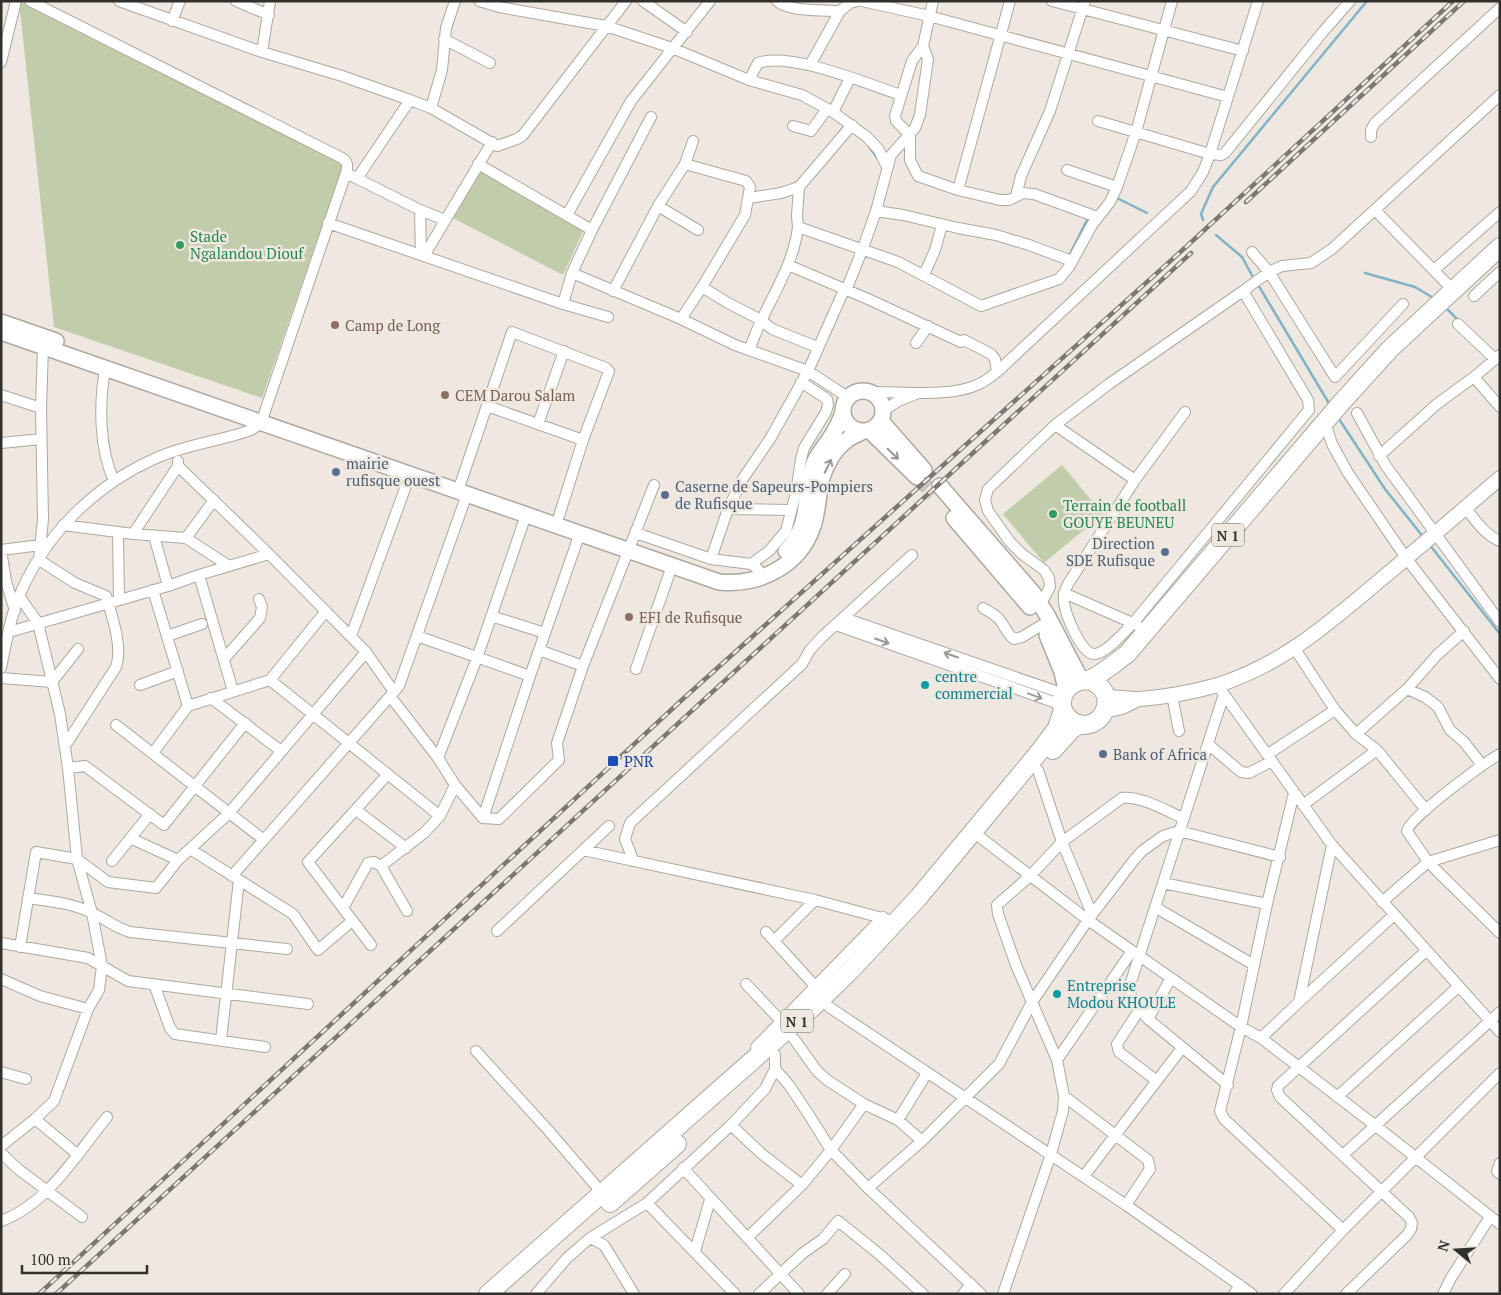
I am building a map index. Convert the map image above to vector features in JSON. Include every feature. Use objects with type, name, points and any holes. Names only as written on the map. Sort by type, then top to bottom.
[{"type":"highway","name":"N 1","points":[[503,1294],[775,1062],[794,1039],[829,1007],[903,929],[1038,770],[1064,736],[1072,728],[1080,724],[1095,722],[1100,718],[1140,627],[1390,349],[1500,247]]},
{"type":"highway","points":[[1080,724],[1072,721],[1064,700],[1075,682],[1085,680],[1127,654]]},
{"type":"highway","points":[[1085,680],[1098,685],[1106,701]]},
{"type":"highway","name":"N 1","points":[[488,1294],[814,1006],[851,970],[890,919],[1040,751],[1056,728],[1064,700]]},
{"type":"main road","points":[[1,322],[262,418],[410,475],[464,488],[526,515],[580,533],[633,542],[672,566],[711,580],[732,583],[748,582],[778,570],[808,540],[814,526],[821,481],[827,465],[840,445],[848,438],[874,423],[880,401],[868,392],[858,392],[846,405],[836,428],[815,461],[810,475],[807,508],[800,531],[792,545],[781,557],[733,574],[718,572],[633,542],[559,516],[464,488],[262,418],[105,369],[1,332]]},
{"type":"main road","points":[[846,405],[844,417],[854,429],[874,423]]},
{"type":"main road","points":[[874,423],[921,474]]},
{"type":"main road","points":[[1064,700],[1060,664],[1042,625],[1027,602],[937,490],[1016,572],[1040,605],[1085,680]]},
{"type":"street","points":[[1,62],[16,1]]},
{"type":"street","points":[[119,1],[262,52],[342,76],[431,108],[497,146],[523,135],[626,1]]},
{"type":"street","points":[[172,21],[180,1]]},
{"type":"street","points":[[236,1],[269,15]]},
{"type":"street","points":[[262,52],[270,1]]},
{"type":"street","points":[[431,108],[442,70],[446,28],[455,1]]},
{"type":"street","points":[[479,1],[606,26],[672,48],[749,80],[802,95],[830,110],[867,137],[879,150],[887,167]]},
{"type":"street","points":[[644,1],[687,32]]},
{"type":"street","points":[[567,215],[631,101],[710,1]]},
{"type":"street","points":[[776,1],[789,8],[804,5],[840,11]]},
{"type":"street","points":[[810,65],[840,11],[850,3],[858,1]]},
{"type":"street","points":[[862,1],[929,16],[1228,97]]},
{"type":"street","points":[[933,1],[923,46],[912,61],[895,116],[896,121],[909,135],[910,160],[918,176],[958,190],[1006,201],[1026,193],[1038,195],[1097,217]]},
{"type":"street","points":[[958,190],[1010,1]]},
{"type":"street","points":[[1052,1],[1084,5],[1165,31],[1243,51]]},
{"type":"street","points":[[798,227],[863,248],[898,262],[981,306],[1059,279],[1072,261],[1097,217],[1110,202],[1117,187],[1153,76],[1172,1]]},
{"type":"street","points":[[868,392],[919,393],[950,391],[978,385],[997,372],[1190,191],[1203,172],[1210,154],[1258,1]]},
{"type":"street","points":[[1098,122],[1210,154],[1221,155],[1225,153],[1350,1]]},
{"type":"street","points":[[1,668],[4,643],[19,596],[38,560],[63,525],[79,509],[114,481],[155,458],[251,430],[262,418],[348,165],[342,158],[37,3]]},
{"type":"street","points":[[1016,196],[1021,176],[1050,111],[1084,5]]},
{"type":"street","points":[[1370,137],[1375,123],[1500,8]]},
{"type":"street","points":[[444,39],[490,63]]},
{"type":"street","points":[[712,559],[728,509],[742,480],[770,439],[808,370],[844,290],[847,288],[876,211],[892,152],[916,128],[920,115],[928,59],[923,46]]},
{"type":"street","points":[[749,80],[760,62],[785,60],[810,65],[901,95]]},
{"type":"street","points":[[793,126],[811,131],[830,110],[850,78]]},
{"type":"street","points":[[1040,605],[1050,587],[1049,578],[1044,570],[1022,554],[1010,542],[988,511],[985,494],[988,489],[1055,425],[1109,384],[1265,274],[1282,266],[1311,263],[1332,249],[1500,95]]},
{"type":"street","points":[[358,178],[410,100]]},
{"type":"street","points":[[563,304],[572,273],[592,230],[651,117]]},
{"type":"street","points":[[748,198],[781,193],[799,187],[852,125]]},
{"type":"street","points":[[422,255],[492,142]]},
{"type":"street","points":[[613,291],[658,206],[685,164],[693,142]]},
{"type":"street","points":[[478,164],[592,230]]},
{"type":"street","points":[[681,319],[745,215],[750,187],[746,181],[685,164]]},
{"type":"street","points":[[1067,170],[1117,187]]},
{"type":"street","points":[[346,173],[420,210],[445,220]]},
{"type":"street","points":[[749,350],[761,320],[788,265],[797,239],[799,187]]},
{"type":"street","points":[[658,206],[698,230]]},
{"type":"street","points":[[420,210],[422,255]]},
{"type":"street","points":[[1375,210],[1434,270],[1445,298]]},
{"type":"street","points":[[876,211],[996,235],[1072,261]]},
{"type":"street","points":[[1434,270],[1500,212]]},
{"type":"street","points":[[328,223],[563,304],[608,317]]},
{"type":"street","points":[[924,275],[935,250],[942,224]]},
{"type":"street","points":[[1252,252],[1336,377],[1403,304]]},
{"type":"street","points":[[788,265],[961,342],[964,340],[991,354],[995,359],[997,372]]},
{"type":"street","points":[[1474,296],[1500,272]]},
{"type":"street","points":[[572,273],[681,319],[735,345],[808,370],[846,405]]},
{"type":"street","points":[[702,287],[761,320],[772,329],[817,347]]},
{"type":"street","points":[[1185,412],[1135,480],[1064,593],[1064,602],[1082,647],[1091,654],[1103,651],[1140,627],[1309,410],[1308,400],[1246,288]]},
{"type":"street","points":[[1380,456],[1437,404],[1474,377],[1497,357],[1458,324]]},
{"type":"street","points":[[916,343],[928,326]]},
{"type":"street","points":[[221,1040],[232,943],[236,878],[264,840],[399,686],[417,636],[464,488],[487,406],[512,332],[564,351],[606,368],[609,371],[583,440],[559,516]]},
{"type":"street","points":[[1374,336],[1390,349]]},
{"type":"street","points":[[38,560],[43,519],[41,408],[43,347]]},
{"type":"street","points":[[538,424],[564,351]]},
{"type":"street","points":[[105,369],[102,386],[102,423],[106,457],[114,481]]},
{"type":"street","points":[[1474,377],[1500,407]]},
{"type":"street","points":[[633,542],[755,566],[786,531],[796,493],[804,448],[826,412],[828,405],[827,399],[801,382]]},
{"type":"street","points":[[874,423],[898,401],[919,393]]},
{"type":"street","points":[[1,396],[41,408]]},
{"type":"street","points":[[487,406],[583,440]]},
{"type":"street","points":[[1357,413],[1380,456],[1432,536],[1500,622]]},
{"type":"street","points":[[1327,419],[1332,444],[1338,458],[1411,554],[1500,679]]},
{"type":"street","points":[[1055,425],[1135,480]]},
{"type":"street","points":[[1,443],[42,439]]},
{"type":"street","points":[[133,534],[178,466],[178,450]]},
{"type":"street","points":[[178,466],[366,652],[392,694],[455,785],[483,818],[499,819],[559,760],[557,743],[583,666],[654,485]]},
{"type":"street","points":[[351,636],[410,475]]},
{"type":"street","points":[[1106,701],[1122,707],[1138,699],[1221,689],[1295,649],[1328,625],[1500,478]]},
{"type":"street","points":[[186,538],[214,500]]},
{"type":"street","points":[[1465,507],[1474,520],[1495,540],[1500,541]]},
{"type":"street","points":[[728,509],[792,510]]},
{"type":"street","points":[[438,758],[477,658],[526,515]]},
{"type":"street","points":[[63,525],[133,534],[186,538],[230,566]]},
{"type":"street","points":[[118,532],[119,600]]},
{"type":"street","points":[[483,818],[580,533]]},
{"type":"street","points":[[154,536],[168,586]]},
{"type":"street","points":[[15,612],[6,581],[1,550],[41,545]]},
{"type":"street","points":[[9,632],[168,586],[199,574],[269,554]]},
{"type":"street","points":[[632,861],[625,839],[630,823],[802,664],[816,644],[912,556]]},
{"type":"street","points":[[38,560],[75,583],[106,596],[118,646],[116,667],[65,746]]},
{"type":"street","points":[[636,669],[672,566]]},
{"type":"street","points":[[199,574],[233,692]]},
{"type":"street","points":[[153,590],[188,706]]},
{"type":"street","points":[[1064,593],[1140,627]]},
{"type":"street","points":[[1,1146],[35,1120],[54,1101],[88,1010],[99,990],[102,966],[92,913],[77,860],[68,768],[60,714],[38,623],[19,596]]},
{"type":"street","points":[[224,659],[260,618],[262,607],[259,599]]},
{"type":"street","points":[[982,608],[994,614],[1014,639],[1022,637],[1042,625]]},
{"type":"street","points":[[153,753],[188,706],[270,680],[326,611]]},
{"type":"street","points":[[491,616],[545,633]]},
{"type":"street","points":[[840,622],[1064,700]]},
{"type":"street","points":[[167,636],[202,624]]},
{"type":"street","points":[[1356,734],[1407,688],[1437,655],[1464,631]]},
{"type":"street","points":[[417,636],[530,676]]},
{"type":"street","points":[[1,678],[52,682],[59,676],[78,649]]},
{"type":"street","points":[[1295,649],[1335,710],[1356,734],[1377,750],[1426,810]]},
{"type":"street","points":[[539,650],[583,666]]},
{"type":"street","points":[[20,947],[36,852],[77,860],[108,882],[156,888],[178,860],[230,813],[366,652]]},
{"type":"street","points":[[140,685],[178,671]]},
{"type":"street","points":[[270,680],[440,816]]},
{"type":"street","points":[[1407,688],[1425,697],[1438,707],[1450,730],[1464,742],[1482,765]]},
{"type":"street","points":[[1057,1060],[1135,953],[1163,883],[1208,744],[1221,689]]},
{"type":"street","points":[[1221,689],[1332,845],[1500,1032]]},
{"type":"street","points":[[1172,695],[1179,731]]},
{"type":"street","points":[[211,698],[281,751]]},
{"type":"street","points":[[1208,744],[1238,770],[1245,773],[1335,710]]},
{"type":"street","points":[[68,768],[85,766],[164,825],[245,723]]},
{"type":"street","points":[[116,725],[264,840]]},
{"type":"street","points":[[1303,805],[1377,750]]},
{"type":"street","points":[[1497,926],[1428,862],[1407,831],[1408,826],[1426,810],[1482,765],[1500,754]]},
{"type":"street","points":[[1038,770],[1090,917]]},
{"type":"street","points":[[370,945],[308,862],[388,774]]},
{"type":"street","points":[[380,866],[424,833],[440,816],[455,785]]},
{"type":"street","points":[[1294,793],[1280,857],[1267,904],[1242,1027],[1220,1111],[1224,1119],[1343,1230]]},
{"type":"street","points":[[1003,1294],[1051,1154],[1063,1111],[1064,1096],[1057,1060],[1016,965],[997,909],[999,901],[1030,876],[1062,842],[1122,798],[1138,799],[1183,818]]},
{"type":"street","points":[[356,810],[406,848]]},
{"type":"street","points":[[112,860],[150,814]]},
{"type":"street","points":[[497,931],[609,826]]},
{"type":"street","points":[[868,1188],[922,1141],[1002,1059],[1032,1002],[1090,917],[1142,851],[1164,836],[1179,831],[1280,857]]},
{"type":"street","points":[[130,838],[178,860]]},
{"type":"street","points":[[981,838],[1030,876],[1090,917],[1135,953],[1242,1027],[1261,1038],[1500,1224]]},
{"type":"street","points":[[1382,902],[1428,862],[1500,840]]},
{"type":"street","points":[[1299,1002],[1332,845]]},
{"type":"street","points":[[190,849],[293,914],[318,950],[352,921]]},
{"type":"street","points":[[583,850],[815,900],[890,919]]},
{"type":"street","points":[[343,908],[368,863],[374,862],[380,866],[406,911]]},
{"type":"street","points":[[1163,883],[1267,904]]},
{"type":"street","points":[[28,898],[69,905],[92,913],[130,932],[287,949]]},
{"type":"street","points":[[774,941],[815,900]]},
{"type":"street","points":[[1155,907],[1254,965]]},
{"type":"street","points":[[1261,1038],[1394,915]]},
{"type":"street","points":[[752,1051],[815,986],[890,919]]},
{"type":"street","points":[[766,932],[815,986]]},
{"type":"street","points":[[1,944],[88,958],[128,980],[308,1004]]},
{"type":"street","points":[[1346,1294],[1411,1229],[1412,1223],[1409,1217],[1278,1093],[1278,1086],[1426,951]]},
{"type":"street","points":[[1135,953],[1129,988],[1132,1000],[1148,1018],[1228,1085]]},
{"type":"street","points":[[1148,1018],[1171,978]]},
{"type":"street","points":[[1,979],[40,996],[88,1010]]},
{"type":"street","points":[[154,984],[167,1020],[175,1034],[265,1047]]},
{"type":"street","points":[[746,984],[781,1021]]},
{"type":"street","points":[[1337,1097],[1458,987]]},
{"type":"street","points":[[829,1007],[1126,1205],[1237,1289],[1252,1294]]},
{"type":"street","points":[[1140,1009],[1117,1044],[1117,1048],[1118,1052],[1157,1081]]},
{"type":"street","points":[[1343,1155],[1500,1012]]},
{"type":"street","points":[[794,1039],[817,1071],[827,1080],[864,1104],[898,1120],[922,1141]]},
{"type":"street","points":[[1084,1176],[1182,1048]]},
{"type":"street","points":[[476,1051],[548,1130],[602,1194]]},
{"type":"street","points":[[536,1294],[567,1258],[590,1238],[646,1203],[756,1101],[765,1088],[775,1062]]},
{"type":"street","points":[[775,1062],[831,1150],[868,1188],[981,1294]]},
{"type":"street","points":[[1,1072],[26,1079]]},
{"type":"street","points":[[898,1120],[926,1073]]},
{"type":"street","points":[[1284,1294],[1343,1230],[1500,1073]]},
{"type":"street","points":[[1064,1096],[1148,1160],[1150,1169],[1126,1205]]},
{"type":"street","points":[[747,1238],[802,1185],[831,1150],[864,1104]]},
{"type":"street","points":[[1,1221],[24,1211],[47,1191],[107,1117]]},
{"type":"street","points":[[35,1120],[77,1154]]},
{"type":"street","points":[[731,1125],[762,1154],[802,1185]]},
{"type":"street","points":[[1,1154],[82,1217]]},
{"type":"street","points":[[1500,1163],[1497,1171],[1500,1174]]},
{"type":"street","points":[[683,1168],[710,1200],[799,1294]]},
{"type":"street","points":[[695,1251],[710,1200]]},
{"type":"street","points":[[646,1203],[735,1294]]},
{"type":"street","points":[[1443,1294],[1451,1278],[1490,1217]]},
{"type":"street","points":[[759,1294],[823,1239],[838,1221],[841,1221],[923,1294]]},
{"type":"street","points":[[590,1238],[604,1245],[634,1294]]},
{"type":"street","points":[[827,1294],[845,1274]]},
{"type":"street","points":[[962,1294],[970,1284]]},
{"type":"green space","name":"Stade Ngalandou Diouf","points":[[19,1],[344,163],[262,398],[54,327]]},
{"type":"green space","points":[[479,165],[586,225],[563,275],[449,216]]},
{"type":"green space","name":"Terrain de football GOUYE BEUNEU","points":[[1062,465],[1103,514],[1044,563],[1003,514]]},
{"type":"waterway","points":[[1203,220],[1201,214],[1213,187],[1367,1]]},
{"type":"waterway","points":[[836,137],[845,125]]},
{"type":"waterway","points":[[868,145],[878,159]]},
{"type":"waterway","points":[[1115,197],[1147,213]]},
{"type":"waterway","points":[[1069,256],[1089,216]]},
{"type":"waterway","points":[[1216,235],[1242,257],[1254,279]]},
{"type":"waterway","points":[[1365,273],[1415,287],[1435,299]]},
{"type":"waterway","points":[[1257,283],[1330,405]]},
{"type":"waterway","points":[[1446,308],[1459,321]]},
{"type":"waterway","points":[[1337,416],[1385,489],[1424,538]]},
{"type":"waterway","points":[[1429,544],[1500,634]]},
{"type":"tunnel","points":[[917,477],[934,494]]},
{"type":"railway","points":[[39,1294],[684,698],[1187,246],[1453,1]]},
{"type":"railway","points":[[1246,202],[1464,1]]},
{"type":"railway","points":[[56,1294],[1191,253]]},
{"type":"place","name":"Stade Ngalandou Diouf","points":[[180,245]]},
{"type":"place","name":"Camp de Long","points":[[335,325]]},
{"type":"place","name":"CEM Darou Salam","points":[[445,395]]},
{"type":"place","name":"mairie rufisque ouest","points":[[336,472]]},
{"type":"place","name":"Caserne de Sapeurs-Pompiers de Rufisque","points":[[665,495]]},
{"type":"place","name":"Terrain de football GOUYE BEUNEU","points":[[1053,514]]},
{"type":"place","name":"Direction SDE Rufisque","points":[[1165,552]]},
{"type":"place","name":"EFI de Rufisque","points":[[629,617]]},
{"type":"place","name":"centre commercial","points":[[925,685]]},
{"type":"place","name":"Bank of Africa","points":[[1103,754]]},
{"type":"place","name":"PNR","points":[[613,761]]},
{"type":"place","name":"Entreprise Modou KHOULE","points":[[1057,994]]}]
